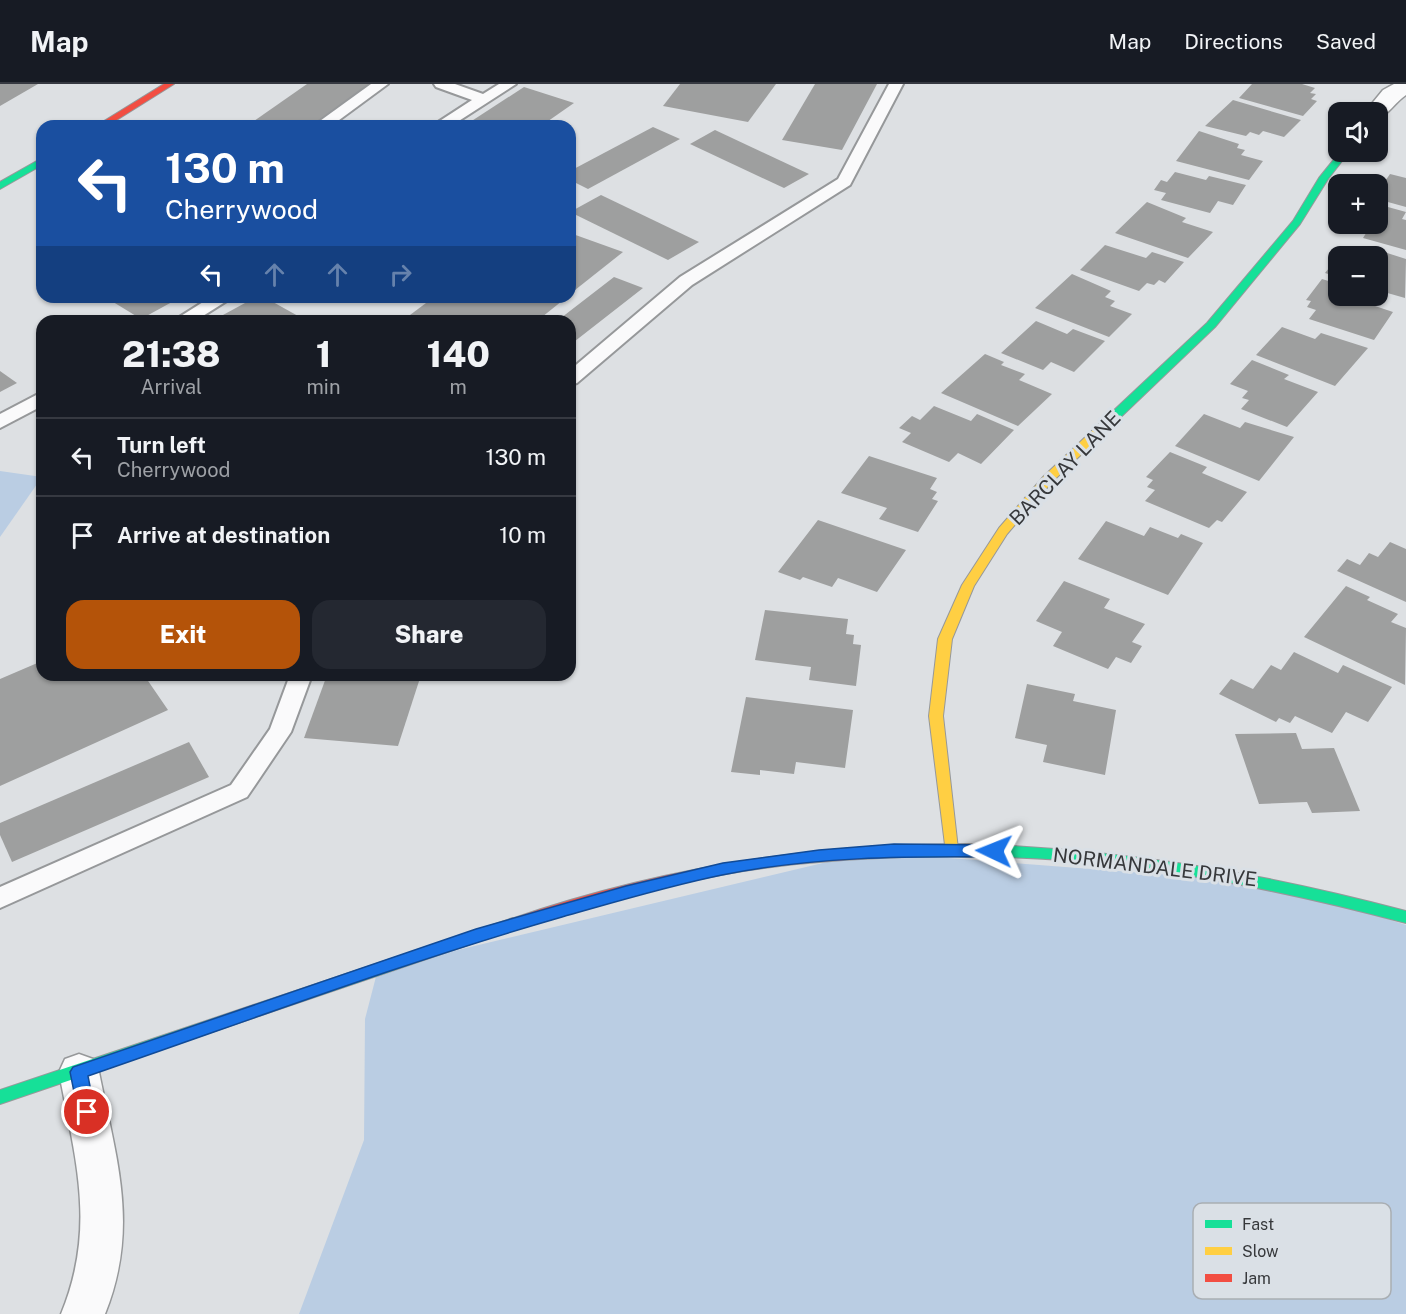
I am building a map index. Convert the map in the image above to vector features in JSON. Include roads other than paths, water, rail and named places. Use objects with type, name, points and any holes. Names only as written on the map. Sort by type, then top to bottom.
[{"type":"street","points":[[110,120],[170,84]]},
{"type":"street","points":[[1385,102],[1391,95],[1406,86]]},
{"type":"street","name":"BARCLAY LANE","points":[[951,849],[936,716],[945,639],[968,585],[1003,531],[1048,479],[1211,325],[1297,222],[1336,162]]},
{"type":"street","points":[[0,186],[36,165]]},
{"type":"street","name":"NORMANDALE DRIVE","points":[[0,1097],[476,935],[626,892],[723,868],[829,855],[894,850],[951,849],[1038,853],[1142,861],[1276,883],[1406,916]]},
{"type":"street","points":[[79,1072],[103,1193],[96,1270],[89,1302],[83,1314]]},
{"type":"lane","points":[[330,120],[381,84]]},
{"type":"lane","points":[[441,84],[484,99]]},
{"type":"lane","points":[[450,120],[509,84]]},
{"type":"lane","points":[[576,374],[686,281],[844,182],[896,84]]},
{"type":"lane","points":[[192,315],[214,303]]},
{"type":"lane","points":[[0,422],[36,401]]},
{"type":"lane","points":[[0,898],[239,791],[280,732],[299,681]]}]
